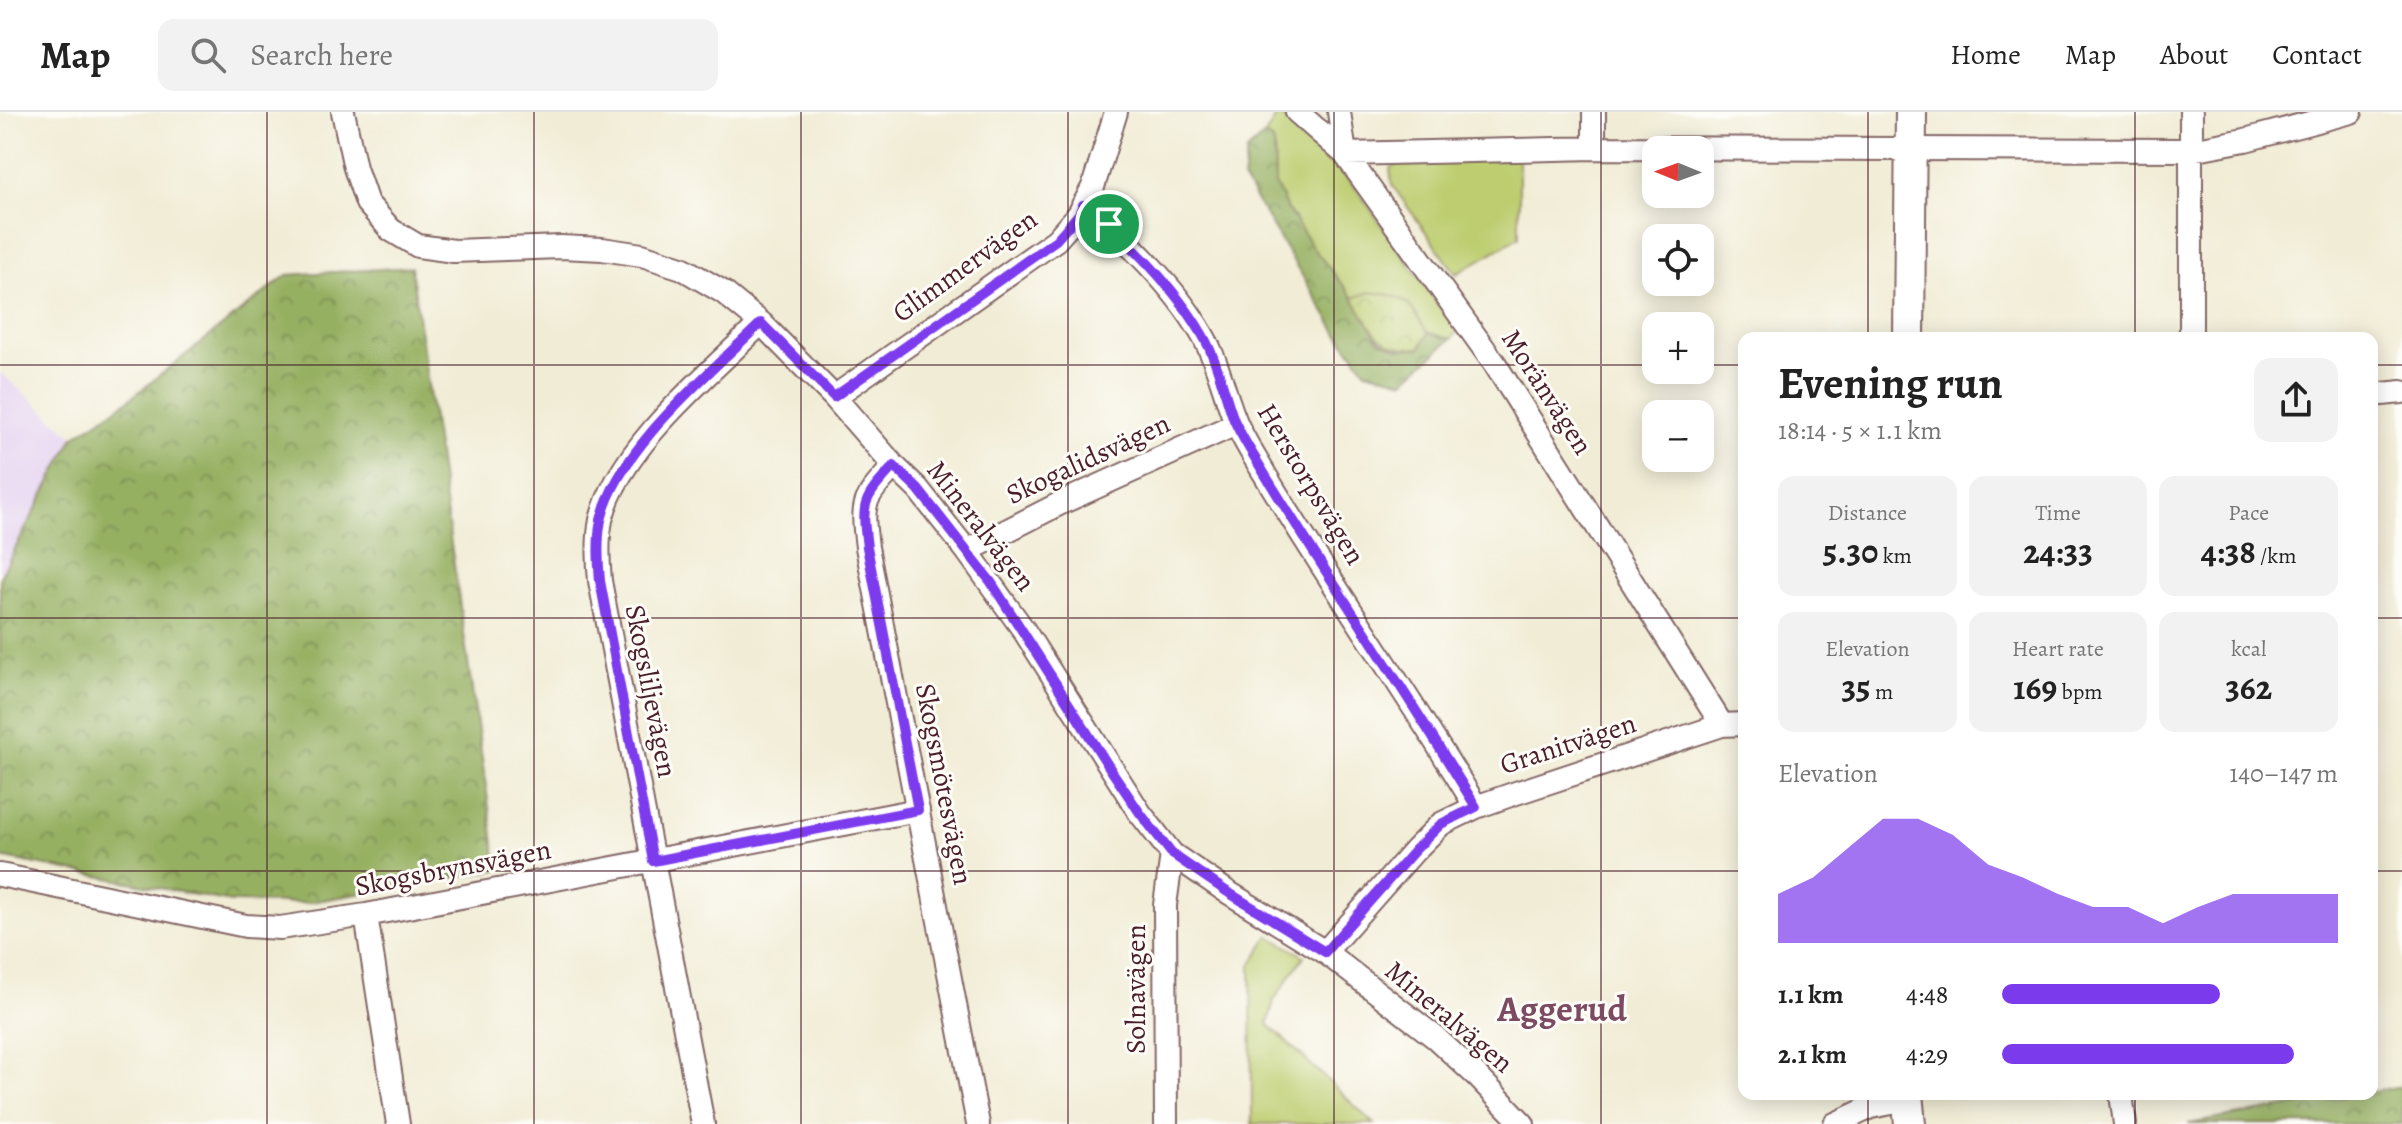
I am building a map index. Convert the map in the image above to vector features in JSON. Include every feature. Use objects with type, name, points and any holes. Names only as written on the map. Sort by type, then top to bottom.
[{"type":"street","name":"Mineralvägen","points":[[343,112],[355,168],[367,203],[391,230],[418,246],[454,251],[561,247],[642,255],[682,268],[713,286],[761,323],[918,489],[967,551],[1023,629],[1132,802],[1172,854],[1325,952],[1436,1038],[1523,1124]]},
{"type":"street","name":"Glimmervägen","points":[[834,397],[1056,240],[1079,214],[1093,187],[1116,112]]},
{"type":"street","name":"Moränvägen","points":[[1297,112],[1345,154],[1495,364],[1733,724]]},
{"type":"street","points":[[1339,112],[1345,154],[1594,148],[2191,150],[2245,140],[2351,112]]},
{"type":"street","points":[[1594,112],[1594,148]]},
{"type":"street","points":[[1909,332],[1911,112]]},
{"type":"street","points":[[2191,112],[2191,332]]},
{"type":"street","name":"Herstorpsvägen","points":[[1083,205],[1109,224],[1126,242],[1187,312],[1204,337],[1236,424],[1476,807]]},
{"type":"street","name":"Skogsliljevägen","points":[[703,1124],[597,553],[601,520],[627,464],[647,438],[761,323]]},
{"type":"street","points":[[2378,394],[2402,392]]},
{"type":"street","name":"Skogalidsvägen","points":[[967,551],[1061,503],[1236,424]]},
{"type":"street","name":"Skogsmötesvägen","points":[[894,466],[870,492],[863,513],[867,547],[978,1124]]},
{"type":"street","name":"Granitvägen","points":[[1325,952],[1441,824],[1476,807],[1733,724]]},
{"type":"street","name":"Skogsbrynsvägen","points":[[0,875],[246,926],[280,928],[366,915],[918,810]]},
{"type":"street","name":"Solnavägen","points":[[1166,1124],[1165,905],[1172,854]]},
{"type":"street","points":[[366,915],[398,1124]]},
{"type":"street","points":[[2122,1100],[2125,1124]]},
{"type":"street","points":[[1835,1124],[1871,1107],[1908,1106]]},
{"type":"shaded area","points":[[0,372],[74,437],[0,577]]},
{"type":"green space","points":[[1278,114],[1311,138],[1357,190],[1457,332],[1451,339],[1428,333],[1409,305],[1370,292],[1353,298],[1313,248],[1275,184],[1274,143],[1265,135]]},
{"type":"green space","points":[[1265,135],[1274,143],[1275,184],[1286,207],[1313,248],[1349,292],[1380,341],[1401,349],[1420,348],[1428,333],[1451,339],[1404,381],[1366,371],[1338,334],[1243,179],[1247,151]]},
{"type":"green space","points":[[1519,157],[1519,237],[1456,274],[1392,185],[1390,168],[1399,163]]},
{"type":"green space","points":[[411,267],[498,870],[305,903],[231,902],[0,857],[0,577],[74,437],[126,402],[287,275]]},
{"type":"green space","points":[[1370,292],[1393,296],[1411,307],[1428,333],[1420,348],[1394,346],[1378,336],[1353,298]]},
{"type":"green space","points":[[1269,936],[1304,956],[1274,1000],[1268,1024],[1374,1124],[1252,1124],[1251,965]]},
{"type":"green space","points":[[2402,1087],[2402,1124],[2188,1124],[2326,1100],[2378,1100],[2378,1091]]},
{"type":"district","name":"Aggerud","points":[[1562,1008]]},
{"type":"route","points":[[1083,205],[1109,224],[1143,259],[1204,337],[1236,424],[1476,807],[1441,824],[1325,952],[1172,854],[1111,770],[991,582],[918,489],[894,466],[870,492],[863,513],[918,810],[653,861],[597,553],[601,520],[627,464],[677,405],[761,323],[834,397],[1056,240],[1083,205]]}]
